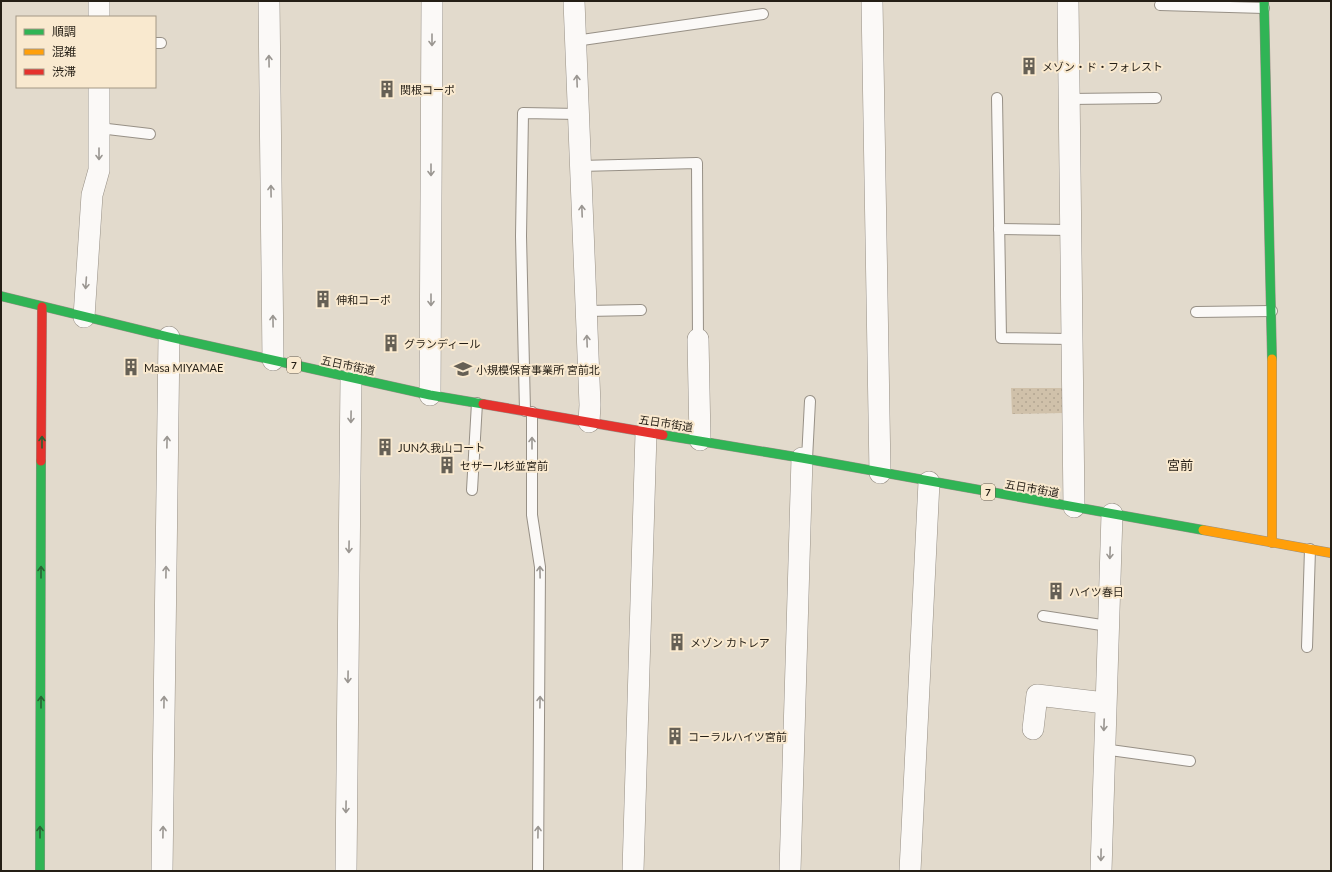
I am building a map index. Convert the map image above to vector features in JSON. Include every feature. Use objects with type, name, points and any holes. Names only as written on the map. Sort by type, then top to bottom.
[{"type":"main road","points":[[1264,4],[1272,312],[1272,543]]},
{"type":"main road","name":"五日市街道","points":[[1,296],[168,337],[430,395],[804,458],[929,482],[1310,549],[1331,554]]},
{"type":"main road","points":[[40,871],[42,307]]},
{"type":"street","points":[[99,1],[99,16]]},
{"type":"street","points":[[269,1],[273,360]]},
{"type":"street","points":[[430,395],[432,1]]},
{"type":"street","points":[[574,1],[590,405],[589,422]]},
{"type":"street","points":[[872,1],[880,473]]},
{"type":"street","points":[[1068,1],[1074,507]]},
{"type":"street","points":[[84,317],[92,195],[100,170],[99,88]]},
{"type":"street","points":[[162,871],[168,337]]},
{"type":"street","points":[[698,339],[700,440]]},
{"type":"street","points":[[346,871],[351,378]]},
{"type":"street","points":[[633,871],[646,432]]},
{"type":"street","points":[[790,871],[804,458]]},
{"type":"street","points":[[910,871],[929,482]]},
{"type":"street","points":[[1100,871],[1112,514]]},
{"type":"street","points":[[1033,729],[1037,695],[1105,703]]},
{"type":"lane","points":[[1160,5],[1264,4]]},
{"type":"lane","points":[[575,41],[763,14]]},
{"type":"lane","points":[[997,98],[1001,338],[1072,339]]},
{"type":"lane","points":[[1069,99],[1156,98]]},
{"type":"lane","points":[[538,871],[540,567],[532,515],[521,236],[523,113],[578,114]]},
{"type":"lane","points":[[99,128],[150,134]]},
{"type":"lane","points":[[580,166],[697,163],[698,339]]},
{"type":"lane","points":[[999,228],[1070,230]]},
{"type":"lane","points":[[586,310],[641,310]]},
{"type":"lane","points":[[1196,312],[1272,312]]},
{"type":"lane","points":[[804,458],[810,401]]},
{"type":"lane","points":[[472,490],[477,403]]},
{"type":"lane","points":[[1307,647],[1310,549]]},
{"type":"lane","points":[[1044,616],[1108,626]]},
{"type":"lane","points":[[1104,749],[1190,761]]},
{"type":"shaded area","points":[[1011,388],[1063,388],[1064,413],[1012,414]]},
{"type":"traffic: fast","points":[[1264,1],[1272,359]]},
{"type":"traffic: fast","points":[[1,296],[169,337],[430,395],[483,404]]},
{"type":"traffic: fast","points":[[663,435],[802,458],[1203,530]]},
{"type":"traffic: fast","points":[[40,871],[41,461]]},
{"type":"traffic: slow","points":[[1272,359],[1272,543]]},
{"type":"traffic: slow","points":[[1203,530],[1331,553]]},
{"type":"traffic: jam","points":[[41,461],[42,307]]},
{"type":"traffic: jam","points":[[483,404],[663,435]]},
{"type":"place","name":"メゾン・ド・フォレスト","points":[[1029,66]]},
{"type":"place","name":"関根コーポ","points":[[387,89]]},
{"type":"place","name":"伸和コーポ","points":[[323,299]]},
{"type":"place","name":"グランディール","points":[[391,343]]},
{"type":"place","name":"Masa MIYAMAE","points":[[131,367]]},
{"type":"place","name":"小規模保育事業所 宮前北","points":[[463,369]]},
{"type":"place","name":"JUN久我山コート","points":[[385,447]]},
{"type":"place","name":"セザール杉並宮前","points":[[447,465]]},
{"type":"place","name":"ハイツ春日","points":[[1056,591]]},
{"type":"place","name":"メゾン カトレア","points":[[677,642]]},
{"type":"place","name":"コーラルハイツ宮前","points":[[675,736]]},
{"type":"district","name":"宮前","points":[[1180,465]]}]
